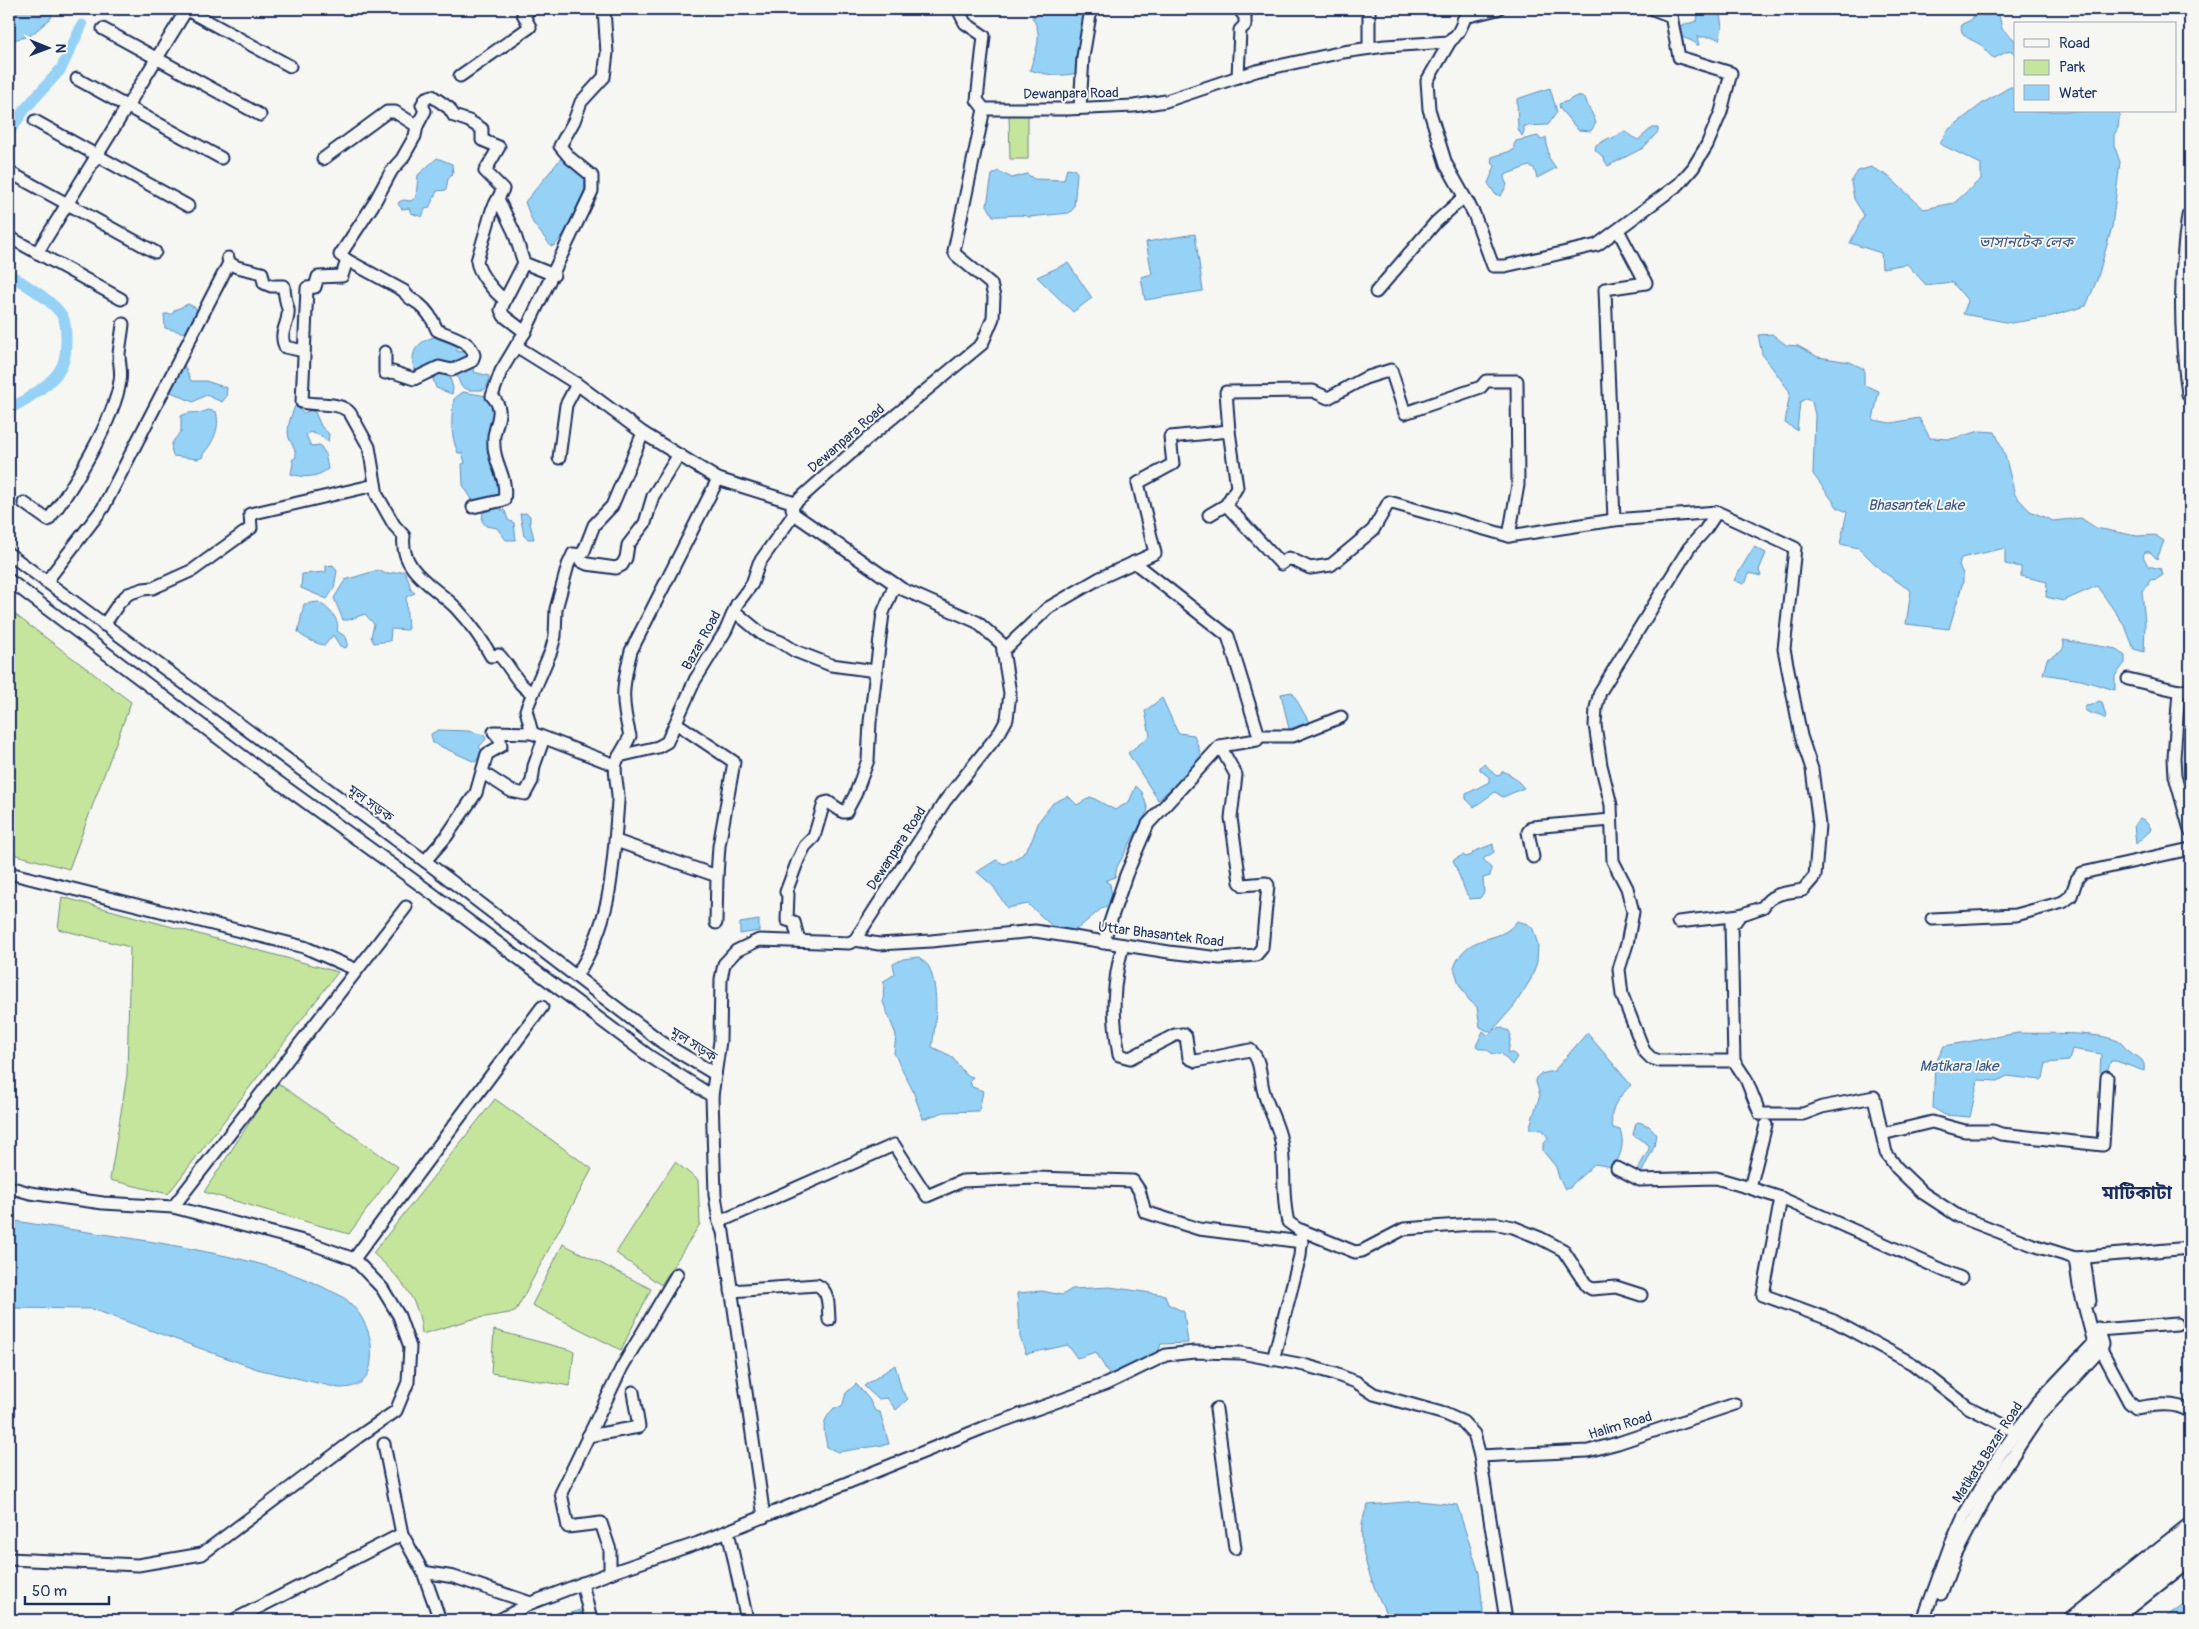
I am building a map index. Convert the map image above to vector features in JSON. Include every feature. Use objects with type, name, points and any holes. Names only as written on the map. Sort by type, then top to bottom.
[{"type":"main road","points":[[2190,216],[2184,300],[2185,358],[2190,394]]},
{"type":"main road","points":[[2071,1620],[2190,1526]]},
{"type":"main road","points":[[2092,1620],[2190,1543]]},
{"type":"main road","points":[[2112,1620],[2190,1558]]},
{"type":"main road","points":[[2123,1620],[2190,1568]]},
{"type":"street","points":[[37,253],[186,9],[290,66]]},
{"type":"street","points":[[460,76],[530,27],[523,14],[531,9]]},
{"type":"street","points":[[473,507],[504,500],[504,478],[495,453],[494,433],[500,412],[499,404],[492,396],[501,371],[525,332],[554,275],[592,191],[592,176],[570,158],[560,146],[574,121],[581,102],[604,77],[608,53],[604,9]]},
{"type":"street","points":[[958,9],[965,23],[984,36],[977,100],[984,109]]},
{"type":"street","points":[[1080,108],[1083,57],[1091,9]]},
{"type":"street","points":[[1238,77],[1240,30],[1245,25],[1245,17],[1239,9]]},
{"type":"street","points":[[1369,9],[1369,48]]},
{"type":"street","points":[[1498,9],[1467,13],[1426,81],[1429,109],[1446,164],[1469,204],[1493,266],[1505,266],[1597,246],[1679,184],[1693,168],[1721,112],[1731,72],[1679,57],[1671,16],[1652,9]]},
{"type":"street","points":[[103,29],[260,115]]},
{"type":"street","name":"Dewanpara Road","points":[[795,509],[867,439],[982,344],[992,318],[994,297],[991,284],[956,255],[954,251],[984,109],[1134,106],[1166,101],[1238,77],[1343,52],[1450,41]]},
{"type":"street","points":[[77,79],[221,158]]},
{"type":"street","points":[[385,352],[385,373],[393,372],[414,379],[439,367],[452,370],[460,367],[472,361],[474,355],[471,347],[437,330],[433,318],[418,303],[408,298],[404,291],[346,260],[340,254],[373,205],[392,170],[402,160],[415,136],[417,126],[425,111],[422,105],[426,98],[432,96],[449,108],[454,116],[469,121],[482,129],[482,140],[499,147],[486,171],[503,189],[499,201],[492,210],[477,261],[478,269],[498,296],[505,300]]},
{"type":"street","points":[[323,159],[387,112],[395,112],[417,126]]},
{"type":"street","points":[[35,121],[188,206]]},
{"type":"street","points":[[9,172],[155,252]]},
{"type":"street","points":[[1376,292],[1436,222],[1464,197],[1469,204]]},
{"type":"street","points":[[499,201],[514,232],[524,263],[501,310],[504,316],[525,332]]},
{"type":"street","points":[[1614,520],[1606,289],[1646,284],[1618,230]]},
{"type":"street","points":[[9,237],[121,299]]},
{"type":"street","points":[[346,260],[342,276],[318,277],[315,288],[307,288],[302,402],[346,409],[368,447],[377,495],[394,525],[404,536],[403,544],[412,568],[456,609],[483,640],[491,656],[499,655],[509,665],[526,690],[533,692]]},
{"type":"street","points":[[46,582],[103,508],[228,261],[237,268],[262,273],[264,283],[271,286],[284,286],[284,300],[288,310],[281,338],[285,347],[304,351]]},
{"type":"street","points":[[524,263],[554,275]]},
{"type":"street","points":[[24,502],[48,520],[88,456],[112,409],[121,380],[119,354],[123,324]]},
{"type":"street","points":[[516,346],[577,384],[643,433],[718,479],[795,509],[895,584],[977,622],[1002,644],[1004,651],[1048,608],[1100,578],[1155,553],[1138,483],[1173,464],[1170,437],[1229,431]]},
{"type":"street","points":[[1209,515],[1226,505],[1237,487],[1229,431],[1226,392],[1313,391],[1328,398],[1365,378],[1391,370],[1405,413],[1482,387],[1486,381],[1516,381],[1518,485],[1509,536]]},
{"type":"street","points":[[560,458],[566,405],[577,384]]},
{"type":"street","points":[[580,555],[584,551],[594,525],[612,506],[643,433]]},
{"type":"street","points":[[580,555],[582,561],[587,564],[616,568],[622,565],[626,558],[628,545],[645,523],[653,496],[675,461],[682,456]]},
{"type":"street","points":[[576,976],[589,956],[602,927],[609,896],[616,842],[617,760],[630,736],[623,705],[626,674],[631,651],[718,479]]},
{"type":"street","points":[[104,625],[119,603],[128,594],[153,588],[193,570],[251,528],[250,514],[375,485]]},
{"type":"street","points":[[1226,505],[1281,564],[1289,558],[1310,568],[1331,565],[1378,523],[1389,502],[1509,536],[1614,520],[1717,512],[1795,548],[1784,648],[1801,736],[1812,769],[1819,825],[1815,876],[1803,890],[1776,894],[1768,900],[1763,908],[1740,915],[1678,922]]},
{"type":"street","name":"Bazar Road","points":[[617,760],[658,747],[667,742],[695,680],[726,630],[734,611],[752,584],[759,563],[795,509]]},
{"type":"street","points":[[1717,512],[1690,548],[1600,692],[1596,708],[1595,725],[1601,765],[1611,805],[1613,861],[1627,888],[1633,912],[1627,944],[1619,969],[1622,995],[1644,1051],[1651,1058],[1660,1061],[1734,1062]]},
{"type":"street","name":"মূল সড়ক","points":[[9,554],[425,861],[461,891],[576,976],[662,1043],[715,1074]]},
{"type":"street","points":[[532,733],[526,710],[551,652],[555,636],[556,609],[568,565],[573,554],[580,555]]},
{"type":"street","points":[[1134,562],[1228,636],[1259,736]]},
{"type":"street","points":[[9,580],[248,761],[649,1056],[712,1096]]},
{"type":"street","points":[[799,941],[794,922],[787,920],[788,894],[786,892],[805,846],[814,836],[824,803],[828,802],[846,812],[861,780],[868,760],[883,614],[895,584]]},
{"type":"street","points":[[734,611],[763,635],[781,642],[795,651],[831,665],[876,671]]},
{"type":"street","name":"Dewanpara Road","points":[[855,940],[945,801],[1000,732],[1007,719],[1010,693],[1004,651]]},
{"type":"street","points":[[2128,679],[2184,691],[2174,758],[2175,776],[2190,830]]},
{"type":"street","points":[[1259,736],[1293,736],[1341,717]]},
{"type":"street","points":[[676,723],[734,762],[719,846],[716,923]]},
{"type":"street","points":[[425,861],[438,848],[476,793],[483,773],[482,766],[487,754],[501,746],[500,739],[494,732],[532,733],[617,760]]},
{"type":"street","points":[[1103,943],[1126,875],[1148,824],[1220,746],[1257,740],[1259,736]]},
{"type":"street","points":[[483,773],[511,791],[525,794],[532,781],[534,766],[544,738]]},
{"type":"street","name":"Uttar Bhasantek Road","points":[[855,940],[879,944],[1035,931],[1103,943],[1220,958],[1256,955],[1262,948],[1268,885],[1266,883],[1243,885],[1240,882],[1232,818],[1236,775],[1220,746]]},
{"type":"street","points":[[1534,857],[1528,832],[1532,827],[1612,820]]},
{"type":"street","points":[[616,842],[717,876]]},
{"type":"street","points":[[1932,919],[2016,915],[2063,902],[2071,896],[2077,879],[2082,873],[2190,848]]},
{"type":"street","points":[[9,873],[304,947],[357,970]]},
{"type":"street","points":[[450,908],[461,891]]},
{"type":"street","points":[[173,1207],[406,907]]},
{"type":"street","points":[[1740,915],[1735,922],[1730,923],[1734,1062],[1746,1079],[1760,1114],[1803,1114],[1822,1107],[1874,1097],[1886,1153],[1897,1168],[1923,1193],[1958,1216],[2033,1245],[2080,1258],[2190,1248]]},
{"type":"street","points":[[764,1517],[723,1232],[719,1222],[715,1195],[712,1096],[720,1041],[721,979],[724,964],[736,951],[759,940],[849,943],[855,940]]},
{"type":"street","points":[[1123,945],[1115,975],[1114,1026],[1119,1055],[1130,1058],[1175,1035],[1182,1034],[1186,1037],[1189,1058],[1196,1062],[1242,1050],[1250,1050],[1254,1053],[1264,1092],[1281,1140],[1283,1187],[1288,1222],[1301,1230],[1355,1252],[1362,1251],[1404,1229],[1498,1224],[1540,1238],[1562,1250],[1587,1286],[1592,1289],[1616,1287],[1642,1294]]},
{"type":"street","points":[[354,1259],[542,1008]]},
{"type":"street","points":[[1882,1134],[1932,1122],[1966,1131],[1993,1131],[2103,1145],[2107,1077]]},
{"type":"street","points":[[1750,1188],[1766,1125]]},
{"type":"street","points":[[719,1222],[894,1145],[927,1196],[962,1181],[1035,1178],[1133,1181],[1139,1190],[1145,1212],[1150,1214],[1199,1229],[1302,1242]]},
{"type":"street","points":[[1617,1168],[1640,1180],[1716,1178],[1745,1189],[1750,1188],[1781,1198],[1961,1278]]},
{"type":"street","points":[[9,1188],[30,1193],[103,1203],[173,1207],[307,1242],[354,1259],[382,1288],[399,1316],[410,1347],[408,1382],[396,1411],[358,1437],[202,1554],[138,1564],[9,1559]]},
{"type":"street","points":[[1781,1198],[1763,1295],[1834,1322],[1913,1364],[1968,1407],[2016,1432]]},
{"type":"street","points":[[1273,1360],[1274,1351],[1284,1322],[1302,1242],[1301,1230]]},
{"type":"street","points":[[2080,1258],[2103,1344],[2102,1349],[2129,1402],[2136,1408],[2162,1404],[2184,1408],[2190,1412]]},
{"type":"street","name":"Matikata Bazar Road","points":[[1924,1620],[1950,1546],[1964,1515],[2016,1432],[2038,1403],[2094,1344],[2079,1286],[2080,1258]]},
{"type":"street","points":[[610,1573],[610,1550],[601,1523],[568,1527],[561,1493],[622,1367],[677,1274]]},
{"type":"street","points":[[731,1291],[816,1285],[822,1287],[826,1292],[829,1320]]},
{"type":"street","points":[[2098,1330],[2177,1324]]},
{"type":"street","name":"Matikata Bazar Road","points":[[1932,1620],[1956,1554],[1988,1491],[2040,1415],[2102,1349]]},
{"type":"street","points":[[499,1620],[531,1603],[728,1531],[983,1428],[1106,1384],[1166,1356],[1215,1352],[1241,1353],[1304,1365],[1356,1382],[1374,1394],[1463,1422],[1474,1434],[1480,1456],[1506,1620]]},
{"type":"street","points":[[588,1436],[639,1427],[633,1392]]},
{"type":"street","name":"Halim Road","points":[[1480,1456],[1588,1451],[1618,1443],[1735,1404]]},
{"type":"street","points":[[1216,1409],[1235,1548]]},
{"type":"street","points":[[384,1444],[402,1534],[423,1572],[440,1620]]},
{"type":"street","points":[[728,1531],[747,1620]]},
{"type":"street","points":[[234,1620],[402,1534]]},
{"type":"street","points":[[423,1572],[454,1577],[531,1603]]},
{"type":"street","points":[[582,1583],[592,1620]]},
{"type":"green space","points":[[1009,114],[1028,114],[1028,159],[1010,159]]},
{"type":"green space","points":[[9,610],[131,702],[69,869],[9,853]]},
{"type":"green space","points":[[62,897],[338,972],[168,1194],[110,1180],[127,1075],[130,947],[58,929]]},
{"type":"green space","points":[[276,1082],[398,1167],[349,1234],[204,1192]]},
{"type":"green space","points":[[495,1099],[592,1169],[515,1312],[473,1319],[422,1334],[417,1309],[406,1289],[391,1270],[373,1253]]},
{"type":"green space","points":[[675,1162],[698,1180],[700,1224],[661,1285],[616,1253]]},
{"type":"green space","points":[[563,1244],[651,1289],[621,1350],[532,1305]]},
{"type":"green space","points":[[494,1330],[574,1351],[570,1386],[491,1373]]},
{"type":"water","points":[[9,9],[54,9],[51,18],[30,36],[9,41]]},
{"type":"water","points":[[1040,9],[1086,9],[1077,73],[1054,75],[1030,70],[1038,43],[1038,30],[1032,17],[1038,15]]},
{"type":"water","points":[[1696,9],[1711,9],[1720,14],[1722,27],[1719,40],[1714,37],[1697,37],[1699,45],[1697,45],[1693,41],[1676,34],[1676,27],[1697,21],[1698,14]]},
{"type":"water","points":[[1977,12],[1999,15],[2002,29],[2014,39],[2014,54],[2012,51],[2006,52],[1995,58],[1981,45],[1964,35],[1961,28],[1962,24],[1971,20]]},
{"type":"water","name":"ভাসানটেক লেক","points":[[2010,87],[2014,87],[2014,112],[2120,112],[2118,128],[2114,135],[2114,145],[2120,162],[2112,227],[2097,280],[2086,306],[2045,318],[2011,323],[1963,314],[1968,301],[1952,282],[1926,285],[1907,264],[1882,268],[1881,253],[1850,243],[1864,215],[1854,199],[1851,182],[1858,171],[1871,167],[1888,176],[1924,209],[1954,203],[1981,179],[1981,164],[1940,144],[1948,130],[1983,103]]},
{"type":"water","points":[[1550,88],[1557,112],[1548,125],[1524,126],[1522,136],[1518,129],[1517,99]]},
{"type":"water","points":[[1576,96],[1585,98],[1595,120],[1596,123],[1591,131],[1578,130],[1560,109],[1559,104]]},
{"type":"water","points":[[1652,128],[1658,128],[1658,132],[1643,148],[1608,166],[1602,156],[1595,150],[1596,145],[1609,138],[1613,139],[1623,132],[1638,140]]},
{"type":"water","points":[[1538,136],[1541,140],[1546,137],[1549,158],[1556,168],[1537,178],[1534,168],[1529,166],[1507,174],[1504,178],[1507,185],[1501,196],[1495,194],[1488,183],[1495,166],[1491,162],[1492,157],[1514,150],[1516,141]]},
{"type":"water","points":[[563,156],[584,176],[584,194],[581,204],[566,231],[554,246],[551,246],[533,223],[525,202]]},
{"type":"water","points":[[437,158],[452,164],[453,174],[448,179],[446,190],[437,191],[429,208],[425,209],[422,217],[411,213],[409,208],[402,209],[398,204],[399,202],[403,200],[411,201],[416,197],[418,175]]},
{"type":"water","points":[[1067,168],[1074,169],[1077,173],[1074,208],[1069,213],[1029,217],[1022,215],[993,216],[987,205],[992,175],[998,171],[1012,178],[1027,174],[1034,179],[1064,180]]},
{"type":"water","points":[[1195,234],[1203,291],[1145,300],[1141,277],[1152,274],[1146,242]]},
{"type":"water","points":[[1068,263],[1092,298],[1073,312],[1037,277]]},
{"type":"water","points":[[188,304],[196,308],[199,315],[189,334],[165,328],[164,314],[172,314],[175,310]]},
{"type":"water","name":"Bhasantek Lake","points":[[1772,334],[1786,345],[1798,346],[1818,357],[1850,362],[1864,369],[1864,385],[1879,391],[1873,420],[1891,423],[1919,418],[1930,438],[1951,439],[1980,431],[1995,432],[2005,455],[2015,495],[2030,511],[2053,521],[2081,518],[2096,528],[2137,536],[2155,535],[2164,541],[2157,559],[2150,552],[2145,552],[2143,556],[2148,566],[2161,569],[2163,575],[2157,579],[2150,580],[2147,587],[2142,591],[2145,623],[2144,652],[2134,649],[2125,626],[2097,586],[2063,601],[2046,597],[2047,582],[2021,576],[2021,567],[2005,564],[2005,548],[1961,558],[1959,565],[1963,574],[1963,582],[1949,629],[1906,624],[1911,591],[1882,571],[1859,548],[1840,544],[1847,512],[1838,508],[1813,474],[1815,415],[1812,402],[1807,398],[1800,402],[1797,430],[1785,423],[1790,392],[1762,354],[1758,335]]},
{"type":"water","points":[[434,337],[458,346],[456,350],[459,352],[466,351],[470,358],[457,367],[441,364],[439,361],[423,373],[414,369],[413,358],[416,348]]},
{"type":"water","points":[[184,365],[191,381],[206,381],[227,388],[226,397],[222,402],[206,395],[193,402],[169,391],[178,368]]},
{"type":"water","points":[[465,365],[475,366],[474,372],[489,376],[488,385],[484,390],[469,390],[461,386],[457,376]]},
{"type":"water","points":[[441,371],[449,374],[453,388],[452,394],[436,388],[431,373]]},
{"type":"water","points":[[463,392],[487,396],[495,403],[501,483],[499,500],[489,502],[473,501],[463,485],[462,464],[465,463],[462,453],[458,453],[455,446],[452,420],[454,399]]},
{"type":"water","points":[[295,406],[304,413],[311,410],[315,412],[321,426],[329,434],[328,442],[321,436],[310,432],[306,435],[311,446],[320,445],[325,453],[328,469],[315,476],[306,477],[291,474],[292,460],[296,457],[288,430]]},
{"type":"water","points":[[208,410],[216,412],[217,429],[203,457],[198,459],[173,456],[172,445],[181,431],[181,416]]},
{"type":"water","points":[[501,505],[501,510],[505,511],[508,520],[514,523],[516,540],[506,540],[497,528],[486,526],[482,521],[483,510]]},
{"type":"water","points":[[526,513],[530,516],[534,539],[528,539],[524,536],[520,514]]},
{"type":"water","points":[[1754,547],[1766,553],[1759,570],[1761,576],[1749,573],[1746,582],[1743,584],[1734,580]]},
{"type":"water","points":[[333,565],[337,571],[334,588],[327,599],[301,588],[302,574],[326,572],[326,566]]},
{"type":"water","points":[[378,570],[386,574],[404,571],[411,590],[415,593],[406,597],[408,630],[391,629],[390,641],[374,643],[371,637],[374,624],[365,614],[343,620],[334,598],[345,580]]},
{"type":"water","points":[[318,602],[326,607],[335,618],[338,627],[337,631],[346,637],[348,643],[346,648],[340,646],[333,635],[325,645],[310,640],[298,632],[304,604]]},
{"type":"water","points":[[2063,640],[2117,649],[2125,656],[2125,663],[2115,676],[2115,690],[2081,680],[2043,674],[2047,659],[2062,650]]},
{"type":"water","points":[[1292,692],[1309,722],[1289,729],[1281,694]]},
{"type":"water","points":[[1162,698],[1178,733],[1194,735],[1203,760],[1158,800],[1128,753],[1150,736],[1145,711]]},
{"type":"water","points":[[2099,701],[2102,702],[2105,719],[2084,709],[2086,706]]},
{"type":"water","points":[[438,730],[468,731],[484,735],[486,739],[479,747],[482,750],[481,755],[475,762],[433,743],[431,734]]},
{"type":"water","points":[[1485,764],[1495,775],[1499,776],[1503,771],[1514,777],[1524,788],[1503,797],[1495,792],[1474,807],[1466,799],[1466,794],[1489,782],[1489,777],[1480,770],[1480,767]]},
{"type":"water","points":[[1136,786],[1142,792],[1148,810],[1117,867],[1115,877],[1105,881],[1110,884],[1113,903],[1101,909],[1070,935],[1052,926],[1028,904],[1007,908],[993,886],[977,872],[996,860],[1004,864],[1022,855],[1032,840],[1039,821],[1053,803],[1068,796],[1077,805],[1091,797],[1115,810],[1129,802]]},
{"type":"water","points":[[2140,818],[2151,828],[2136,844],[2134,825]]},
{"type":"water","points":[[1493,844],[1494,852],[1483,859],[1491,868],[1490,876],[1483,878],[1484,892],[1480,898],[1470,899],[1453,860],[1463,855],[1466,857],[1472,855],[1473,852]]},
{"type":"water","points":[[759,920],[759,931],[740,934],[740,923]]},
{"type":"water","points":[[1517,921],[1528,924],[1533,929],[1538,945],[1537,962],[1531,979],[1514,1006],[1493,1030],[1488,1031],[1480,1027],[1477,1007],[1469,1000],[1459,984],[1454,968],[1460,956],[1467,948],[1475,943],[1502,934]]},
{"type":"water","points":[[919,957],[929,967],[935,988],[935,1018],[932,1047],[951,1056],[966,1075],[973,1077],[970,1081],[972,1087],[983,1091],[979,1111],[944,1112],[923,1119],[913,1091],[894,1053],[896,1035],[883,1002],[884,981],[895,974],[893,964],[903,959]]},
{"type":"water","points":[[1499,1027],[1509,1031],[1511,1035],[1508,1053],[1513,1053],[1517,1057],[1512,1065],[1501,1053],[1493,1054],[1486,1049],[1476,1046],[1483,1031],[1488,1035]]},
{"type":"water","points":[[1587,1033],[1631,1085],[1618,1099],[1613,1109],[1613,1128],[1620,1130],[1622,1140],[1620,1154],[1616,1163],[1613,1167],[1594,1164],[1570,1188],[1565,1189],[1556,1167],[1543,1151],[1543,1145],[1548,1138],[1543,1130],[1529,1129],[1540,1095],[1535,1079],[1540,1074],[1554,1071]]},
{"type":"water","name":"Matikara lake","points":[[2018,1033],[2084,1034],[2109,1038],[2120,1042],[2129,1052],[2141,1059],[2144,1064],[2144,1071],[2111,1061],[2106,1073],[2100,1072],[2101,1054],[2072,1049],[2069,1061],[2046,1063],[2041,1080],[2007,1076],[1998,1081],[1978,1080],[1970,1117],[1945,1115],[1933,1108],[1935,1064],[1944,1046]]},
{"type":"water","points":[[1639,1122],[1649,1126],[1656,1133],[1654,1147],[1640,1176],[1634,1176],[1649,1149],[1649,1145],[1633,1135],[1636,1123]]},
{"type":"water","points":[[9,1220],[183,1247],[237,1258],[295,1275],[344,1297],[361,1316],[370,1340],[371,1358],[368,1373],[359,1384],[339,1388],[257,1369],[92,1309],[9,1308]]},
{"type":"water","points":[[1110,1287],[1165,1295],[1168,1304],[1184,1312],[1188,1343],[1161,1344],[1157,1355],[1111,1378],[1096,1352],[1077,1358],[1068,1345],[1026,1354],[1020,1337],[1017,1293],[1042,1291],[1062,1295],[1072,1289]]},
{"type":"water","points":[[895,1365],[902,1391],[908,1399],[896,1410],[887,1398],[878,1399],[864,1386]]},
{"type":"water","points":[[856,1384],[869,1399],[875,1411],[880,1412],[889,1444],[838,1452],[827,1447],[824,1431],[825,1422],[834,1408],[842,1407],[846,1393]]},
{"type":"water","points":[[1418,1501],[1457,1505],[1479,1573],[1484,1620],[1389,1620],[1366,1564],[1362,1534],[1363,1519],[1368,1505]]},
{"type":"water","points":[[2190,1599],[2190,1620],[2162,1620]]},
{"type":"water","points":[[580,1610],[582,1620],[547,1620]]},
{"type":"waterway","points":[[9,132],[25,109],[61,69],[82,25]]},
{"type":"waterway","points":[[9,274],[53,305],[63,317],[66,328],[66,349],[62,366],[58,372],[39,390],[9,409]]},
{"type":"district","name":"মাটিকাটা","points":[[2137,1192]]}]
